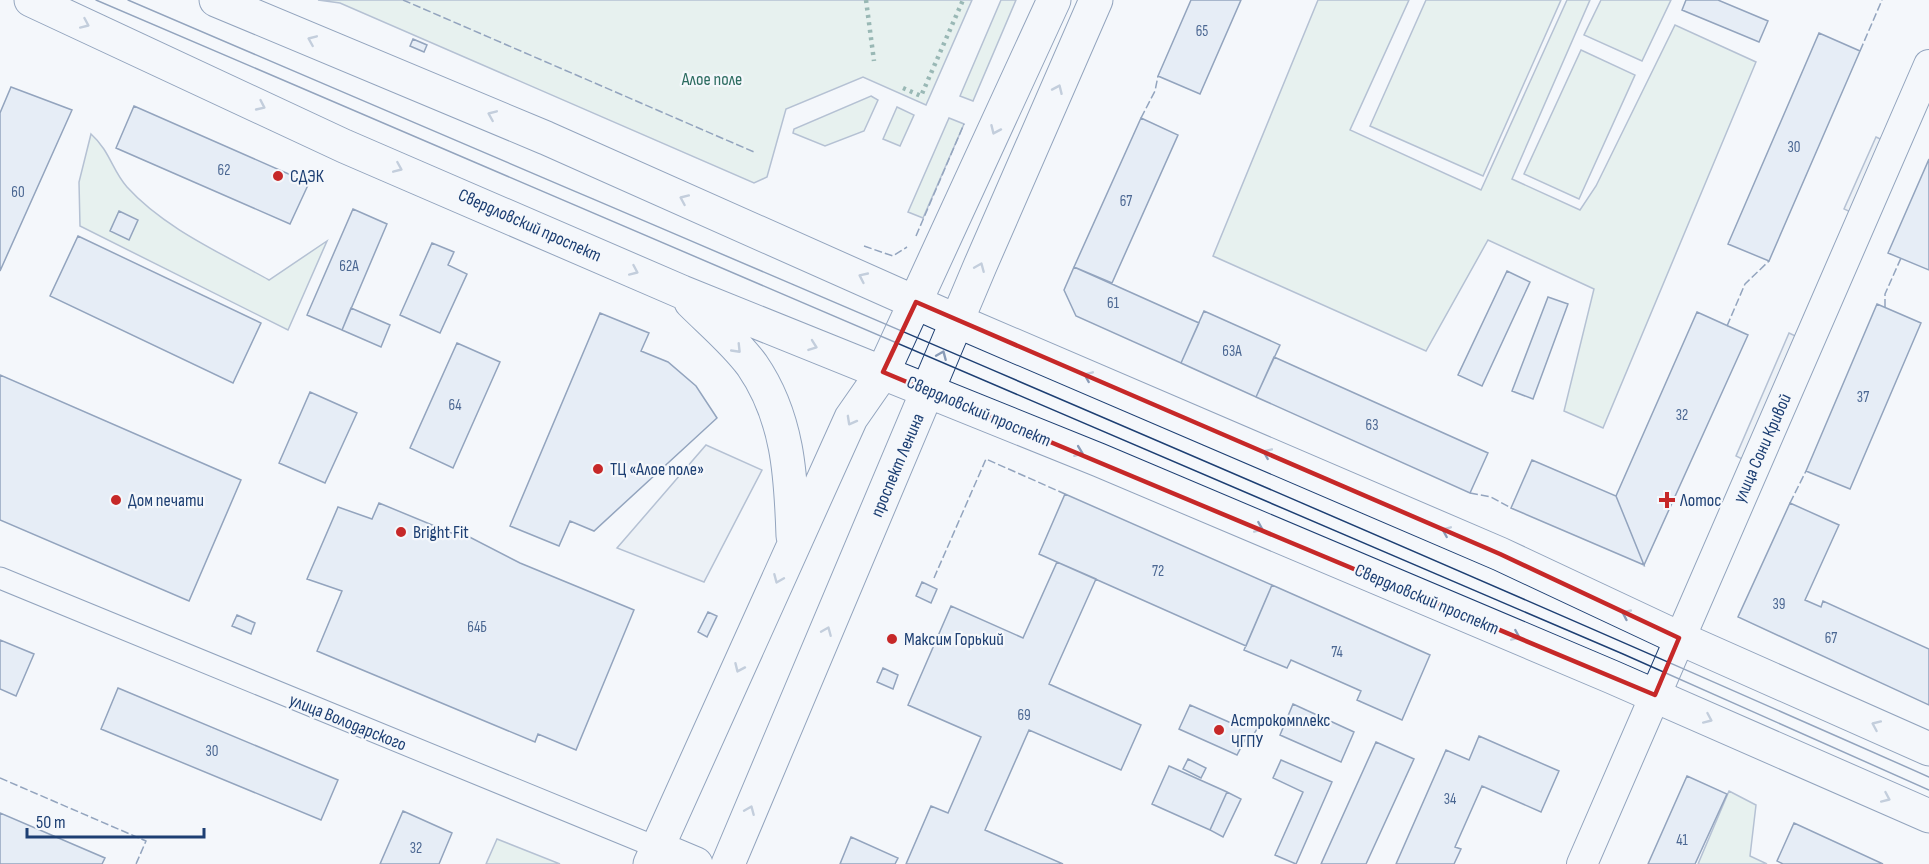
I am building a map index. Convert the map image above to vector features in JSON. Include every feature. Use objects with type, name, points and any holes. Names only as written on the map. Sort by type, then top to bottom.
[{"type":"main road","name":"Свердловский проспект","points":[[31,0],[344,146],[682,292],[810,346],[928,390],[1654,695],[1929,816]]},
{"type":"main road","points":[[216,0],[546,138],[957,321],[1500,554],[1679,638],[1929,749]]},
{"type":"main road","points":[[654,856],[851,418],[883,372],[1054,0]]},
{"type":"main road","name":"проспект Ленина","points":[[728,864],[957,321],[1096,0]]},
{"type":"main road","points":[[682,292],[750,363],[768,391],[783,431],[791,473],[794,542]]},
{"type":"main road","name":"улица Володарского","points":[[654,856],[696,864]]},
{"type":"street","name":"улица Сони Кривой","points":[[1582,864],[1929,65]]},
{"type":"street","name":"улица Володарского","points":[[0,578],[654,856]]},
{"type":"highlighted area","points":[[916,302],[1500,554],[1679,638],[1655,695],[883,372]]},
{"type":"green space","name":"Алое поле","points":[[318,0],[972,0],[926,105],[863,77],[786,109],[767,177],[754,183],[340,3]]},
{"type":"green space","points":[[1001,0],[1016,0],[973,101],[960,96]]},
{"type":"green space","points":[[1318,0],[1409,0],[1350,130],[1481,190],[1567,0],[1590,0],[1512,179],[1580,210],[1596,186],[1675,25],[1756,62],[1603,428],[1564,411],[1594,289],[1488,240],[1426,351],[1213,256]]},
{"type":"green space","points":[[1426,0],[1561,0],[1483,176],[1370,126]]},
{"type":"green space","points":[[1601,0],[1671,0],[1642,61],[1584,35]]},
{"type":"green space","points":[[1581,50],[1635,75],[1579,199],[1524,174]]},
{"type":"green space","points":[[871,96],[878,100],[864,131],[825,146],[793,133],[794,129]]},
{"type":"green space","points":[[897,107],[914,115],[900,146],[883,139]]},
{"type":"green space","points":[[949,118],[964,124],[923,218],[908,212]]},
{"type":"green space","points":[[91,134],[103,147],[127,187],[142,202],[194,239],[269,280],[327,241],[288,330],[80,226],[79,182]]},
{"type":"green space","points":[[1729,791],[1756,805],[1750,856],[1767,864],[1698,864]]},
{"type":"green space","points":[[497,839],[560,864],[486,864]]},
{"type":"shaded area","points":[[1876,137],[1889,143],[1857,215],[1844,209]]},
{"type":"shaded area","points":[[1789,333],[1804,340],[1750,463],[1736,456]]},
{"type":"shaded area","points":[[706,445],[762,470],[704,582],[617,548]]},
{"type":"building","points":[[1191,0],[1241,0],[1200,94],[1158,76]]},
{"type":"building","points":[[1686,0],[1718,0],[1768,21],[1759,42],[1682,10]]},
{"type":"building","points":[[1819,33],[1860,51],[1769,261],[1728,244]]},
{"type":"building","points":[[413,39],[427,45],[424,52],[410,46]]},
{"type":"building","points":[[11,87],[72,110],[0,271],[0,113]]},
{"type":"building","points":[[134,106],[309,183],[290,224],[116,148]]},
{"type":"building","points":[[1141,118],[1178,135],[1112,283],[1074,267]]},
{"type":"building","points":[[1929,159],[1929,270],[1888,253]]},
{"type":"building","points":[[353,209],[387,224],[342,330],[307,315]]},
{"type":"building","points":[[119,211],[138,220],[129,240],[110,231]]},
{"type":"building","points":[[78,236],[261,323],[233,383],[50,296]]},
{"type":"building","points":[[432,243],[454,252],[448,265],[467,274],[440,333],[400,315]]},
{"type":"building","points":[[1074,267],[1199,323],[1181,363],[1076,316],[1064,290]]},
{"type":"building","points":[[1507,271],[1530,282],[1482,386],[1458,375]]},
{"type":"building","points":[[1548,297],[1568,304],[1533,399],[1512,391]]},
{"type":"building","points":[[1877,304],[1921,323],[1850,489],[1806,471]]},
{"type":"building","points":[[351,308],[390,325],[381,347],[342,330]]},
{"type":"building","points":[[1204,311],[1280,345],[1256,397],[1181,363]]},
{"type":"building","points":[[1697,312],[1748,335],[1644,565],[1616,496]]},
{"type":"building","name":"ТЦ «Алое поле»","points":[[600,313],[649,333],[641,351],[668,362],[696,386],[717,418],[594,531],[570,521],[559,546],[510,526]]},
{"type":"building","points":[[457,343],[500,362],[453,468],[410,448]]},
{"type":"building","points":[[1274,357],[1488,453],[1470,493],[1256,397]]},
{"type":"building","name":"Дом печати","points":[[0,375],[241,480],[189,601],[0,520]]},
{"type":"building","points":[[310,392],[357,413],[325,483],[279,463]]},
{"type":"building","points":[[1532,460],[1616,496],[1644,565],[1511,508]]},
{"type":"building","points":[[1065,494],[1272,585],[1246,646],[1039,554]]},
{"type":"building","points":[[379,503],[454,534],[456,530],[520,563],[634,610],[576,750],[538,734],[535,742],[317,651],[342,591],[307,579],[338,507],[372,519]]},
{"type":"building","points":[[1790,503],[1839,525],[1805,600],[1821,607],[1823,601],[1929,649],[1929,705],[1738,617]]},
{"type":"building","points":[[1057,562],[1096,579],[1049,684],[1141,725],[1121,770],[1029,730],[985,830],[1063,864],[906,864],[931,806],[948,813],[981,737],[908,705],[951,606],[1023,638]]},
{"type":"building","points":[[922,582],[937,589],[931,603],[916,596]]},
{"type":"building","points":[[1272,585],[1430,655],[1402,720],[1357,700],[1361,691],[1291,660],[1287,668],[1244,650]]},
{"type":"building","points":[[708,612],[717,616],[707,637],[698,632]]},
{"type":"building","points":[[237,615],[255,623],[251,634],[232,626]]},
{"type":"building","points":[[0,640],[34,654],[16,696],[0,689]]},
{"type":"building","points":[[883,668],[898,675],[893,689],[877,682]]},
{"type":"building","points":[[118,688],[338,780],[321,820],[101,729]]},
{"type":"building","points":[[1293,704],[1354,732],[1341,762],[1280,735]]},
{"type":"building","name":"Астрокомплекс ЧГПУ","points":[[1190,705],[1238,726],[1243,718],[1250,718],[1255,721],[1257,729],[1254,734],[1247,736],[1237,755],[1179,729]]},
{"type":"building","points":[[1479,736],[1559,771],[1541,812],[1482,786],[1455,847],[1461,849],[1454,864],[1396,864],[1446,750],[1469,760]]},
{"type":"building","points":[[1376,742],[1414,759],[1366,864],[1321,864]]},
{"type":"building","points":[[1188,759],[1206,768],[1201,778],[1183,769]]},
{"type":"building","points":[[1281,760],[1332,782],[1296,864],[1275,855],[1303,792],[1273,778]]},
{"type":"building","points":[[1169,766],[1227,792],[1210,830],[1152,804]]},
{"type":"building","points":[[1687,776],[1727,794],[1695,864],[1648,864]]},
{"type":"building","points":[[1227,792],[1241,799],[1223,837],[1210,830]]},
{"type":"building","points":[[403,811],[452,833],[439,864],[380,864]]},
{"type":"building","points":[[0,813],[105,858],[102,864],[0,864]]},
{"type":"building","points":[[1794,823],[1883,864],[1783,864],[1777,861]]},
{"type":"building","points":[[851,837],[898,858],[895,864],[840,864]]},
{"type":"tram line","points":[[96,0],[1623,654],[1929,790]]},
{"type":"tram line","points":[[128,0],[1255,483],[1929,777]]},
{"type":"hedge","points":[[866,0],[874,61]]},
{"type":"hedge","points":[[903,88],[921,96],[963,0]]},
{"type":"fence","points":[[403,0],[754,152]]},
{"type":"fence","points":[[1860,51],[1882,0]]},
{"type":"fence","points":[[1141,118],[1155,91],[1158,76]]},
{"type":"fence","points":[[916,236],[964,124]]},
{"type":"fence","points":[[864,246],[893,256],[907,247]]},
{"type":"fence","points":[[1885,307],[1885,294],[1901,258]]},
{"type":"fence","points":[[1727,326],[1745,284],[1769,261]]},
{"type":"fence","points":[[934,578],[986,459],[1065,494]]},
{"type":"fence","points":[[1790,503],[1806,471]]},
{"type":"fence","points":[[1470,493],[1491,497],[1511,508]]},
{"type":"fence","points":[[0,778],[146,841],[136,864]]},
{"type":"place","name":"СДЭК","points":[[278,176]]},
{"type":"place","name":"ТЦ «Алое поле»","points":[[598,469]]},
{"type":"place","name":"Дом печати","points":[[116,500]]},
{"type":"place","name":"Лотос","points":[[1667,500]]},
{"type":"place","name":"Bright Fit","points":[[401,532]]},
{"type":"place","name":"Максим Горький","points":[[892,639]]},
{"type":"place","name":"Астрокомплекс ЧГПУ","points":[[1219,730]]}]
